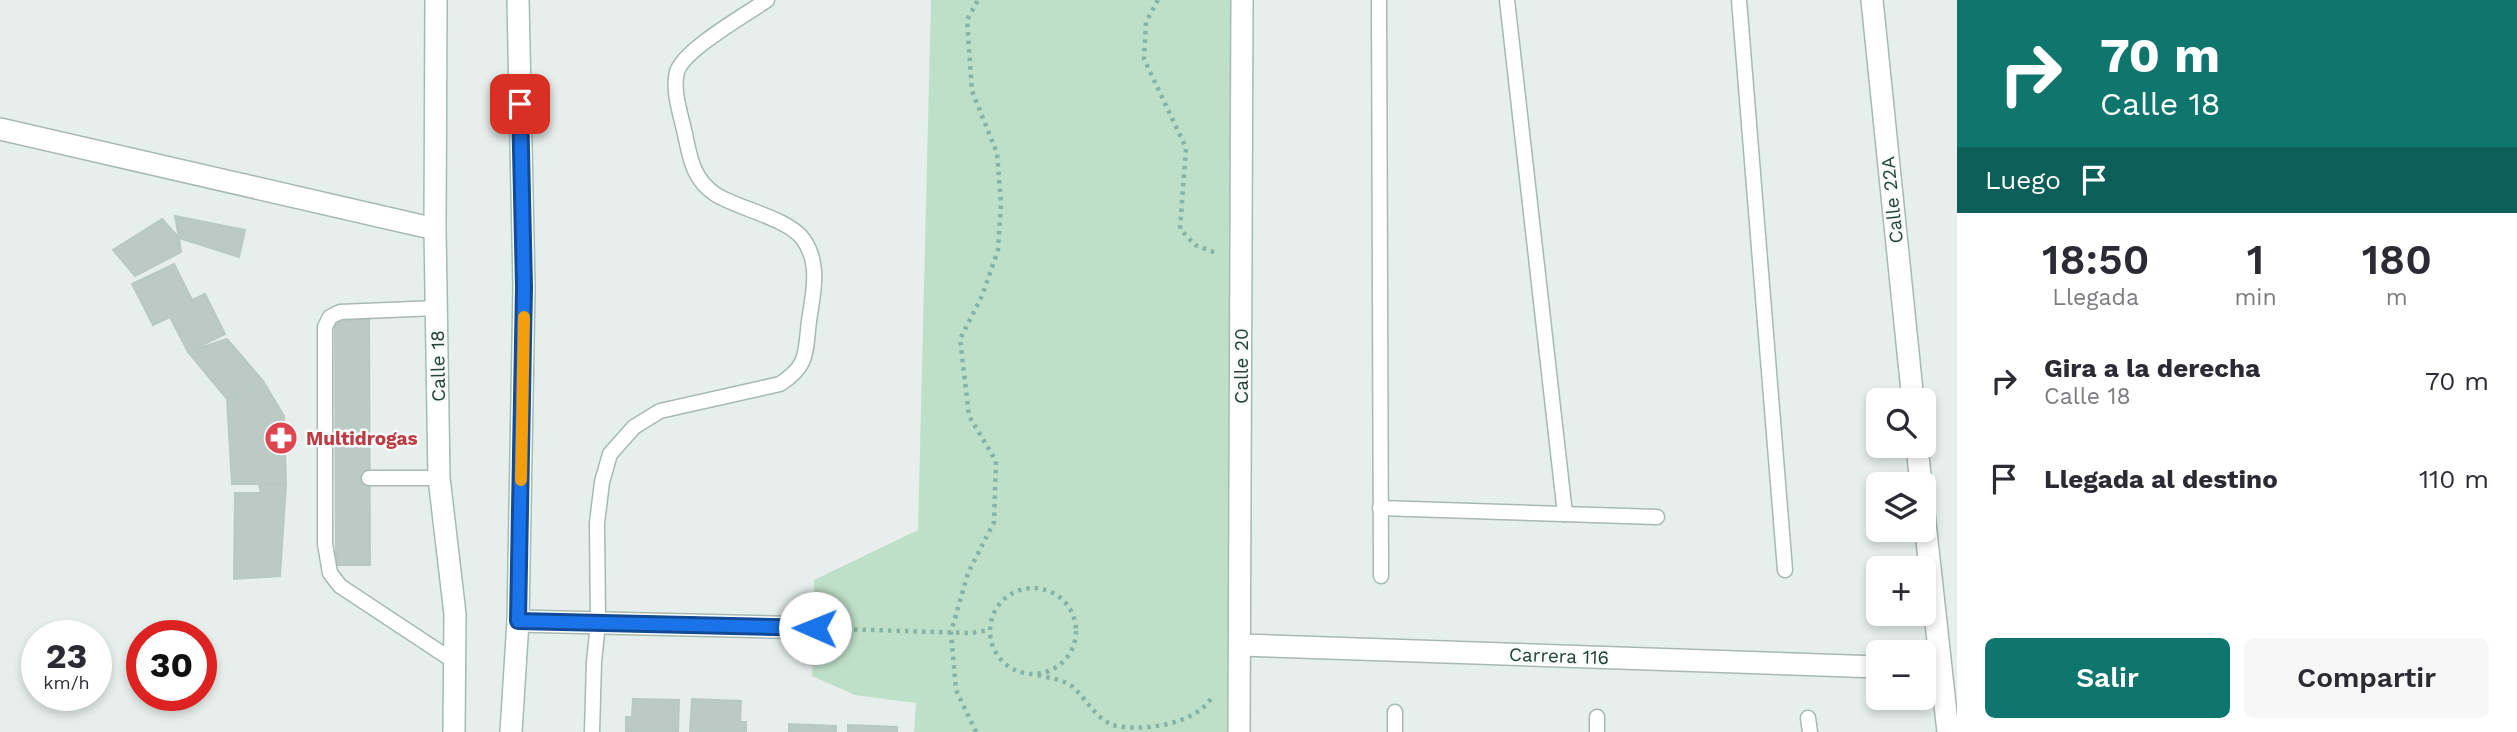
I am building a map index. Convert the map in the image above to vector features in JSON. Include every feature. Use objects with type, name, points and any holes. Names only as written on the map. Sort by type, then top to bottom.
[{"type":"street","name":"Calle 18","points":[[436,0],[435,229],[439,478],[455,614],[454,732]]},
{"type":"street","points":[[511,732],[518,621],[524,287],[518,0]]},
{"type":"street","name":"Calle 20","points":[[1239,732],[1242,0]]},
{"type":"street","name":"Calle 22A","points":[[1872,0],[1912,388]]},
{"type":"street","points":[[0,130],[435,229]]},
{"type":"street","points":[[1925,542],[1930,640]]},
{"type":"street","points":[[518,621],[815,628]]},
{"type":"street","name":"Carrera 116","points":[[1241,645],[1866,667]]},
{"type":"street","points":[[1936,685],[1948,732]]},
{"type":"lane","points":[[592,732],[593,662],[598,623],[597,523],[602,482],[610,454],[634,427],[660,411],[780,384],[796,373],[804,362],[815,280],[814,259],[797,231],[716,195],[702,183],[692,166],[676,88],[677,71],[685,56],[767,0]]},
{"type":"lane","points":[[1379,0],[1381,576]]},
{"type":"lane","points":[[1507,0],[1565,514]]},
{"type":"lane","points":[[1739,0],[1785,570]]},
{"type":"lane","points":[[437,307],[340,312],[330,317],[325,327],[331,478],[325,544],[330,573],[340,586],[455,662]]},
{"type":"lane","points":[[369,478],[439,478]]},
{"type":"lane","points":[[1380,508],[1657,516]]},
{"type":"lane","points":[[1395,712],[1395,732]]},
{"type":"path","points":[[976,732],[956,690],[951,632],[968,573],[994,522],[996,461],[969,416],[960,339],[982,296],[998,250],[1000,226],[997,153],[972,92],[967,20],[978,0]]},
{"type":"path","points":[[1158,0],[1146,22],[1144,59],[1186,148],[1180,229],[1195,245],[1241,263]]},
{"type":"path","points":[[1036,674],[1054,669],[1068,658],[1076,641],[1076,623],[1070,607],[1057,594],[1039,587],[1021,589],[1005,598],[994,612],[990,630],[993,647],[1003,662],[1018,672],[1036,674],[1072,685],[1092,710],[1113,726],[1140,730],[1174,726]]},
{"type":"path","points":[[815,628],[971,633],[990,630]]},
{"type":"green space","points":[[931,0],[1242,0],[1239,732],[914,732],[916,703],[855,695],[812,676],[814,580],[918,530]]},
{"type":"building","points":[[175,216],[245,230],[239,257],[179,238]]},
{"type":"building","points":[[162,219],[179,238],[181,252],[135,276],[113,250]]},
{"type":"building","points":[[174,264],[192,300],[205,294],[225,334],[188,352],[170,317],[153,325],[132,284]]},
{"type":"building","points":[[369,318],[370,565],[336,565],[335,319]]},
{"type":"building","points":[[227,339],[263,381],[227,399],[188,352]]},
{"type":"building","points":[[263,381],[284,416],[286,484],[232,484],[227,399]]},
{"type":"building","points":[[259,484],[286,484],[280,576],[234,579],[235,493],[261,493]]},
{"type":"building","points":[[633,699],[679,700],[678,732],[626,732],[626,717],[632,717]]},
{"type":"building","points":[[692,699],[741,701],[740,722],[746,722],[746,732],[690,732]]},
{"type":"building","points":[[789,724],[836,726],[836,732],[789,732]]},
{"type":"building","points":[[848,725],[897,727],[897,732],[848,732]]},
{"type":"slow traffic","points":[[521,480],[524,317]]},
{"type":"place","name":"Multidrogas","points":[[281,438]]},
{"type":"route","points":[[520,104],[524,287],[518,621],[815,628]]}]
